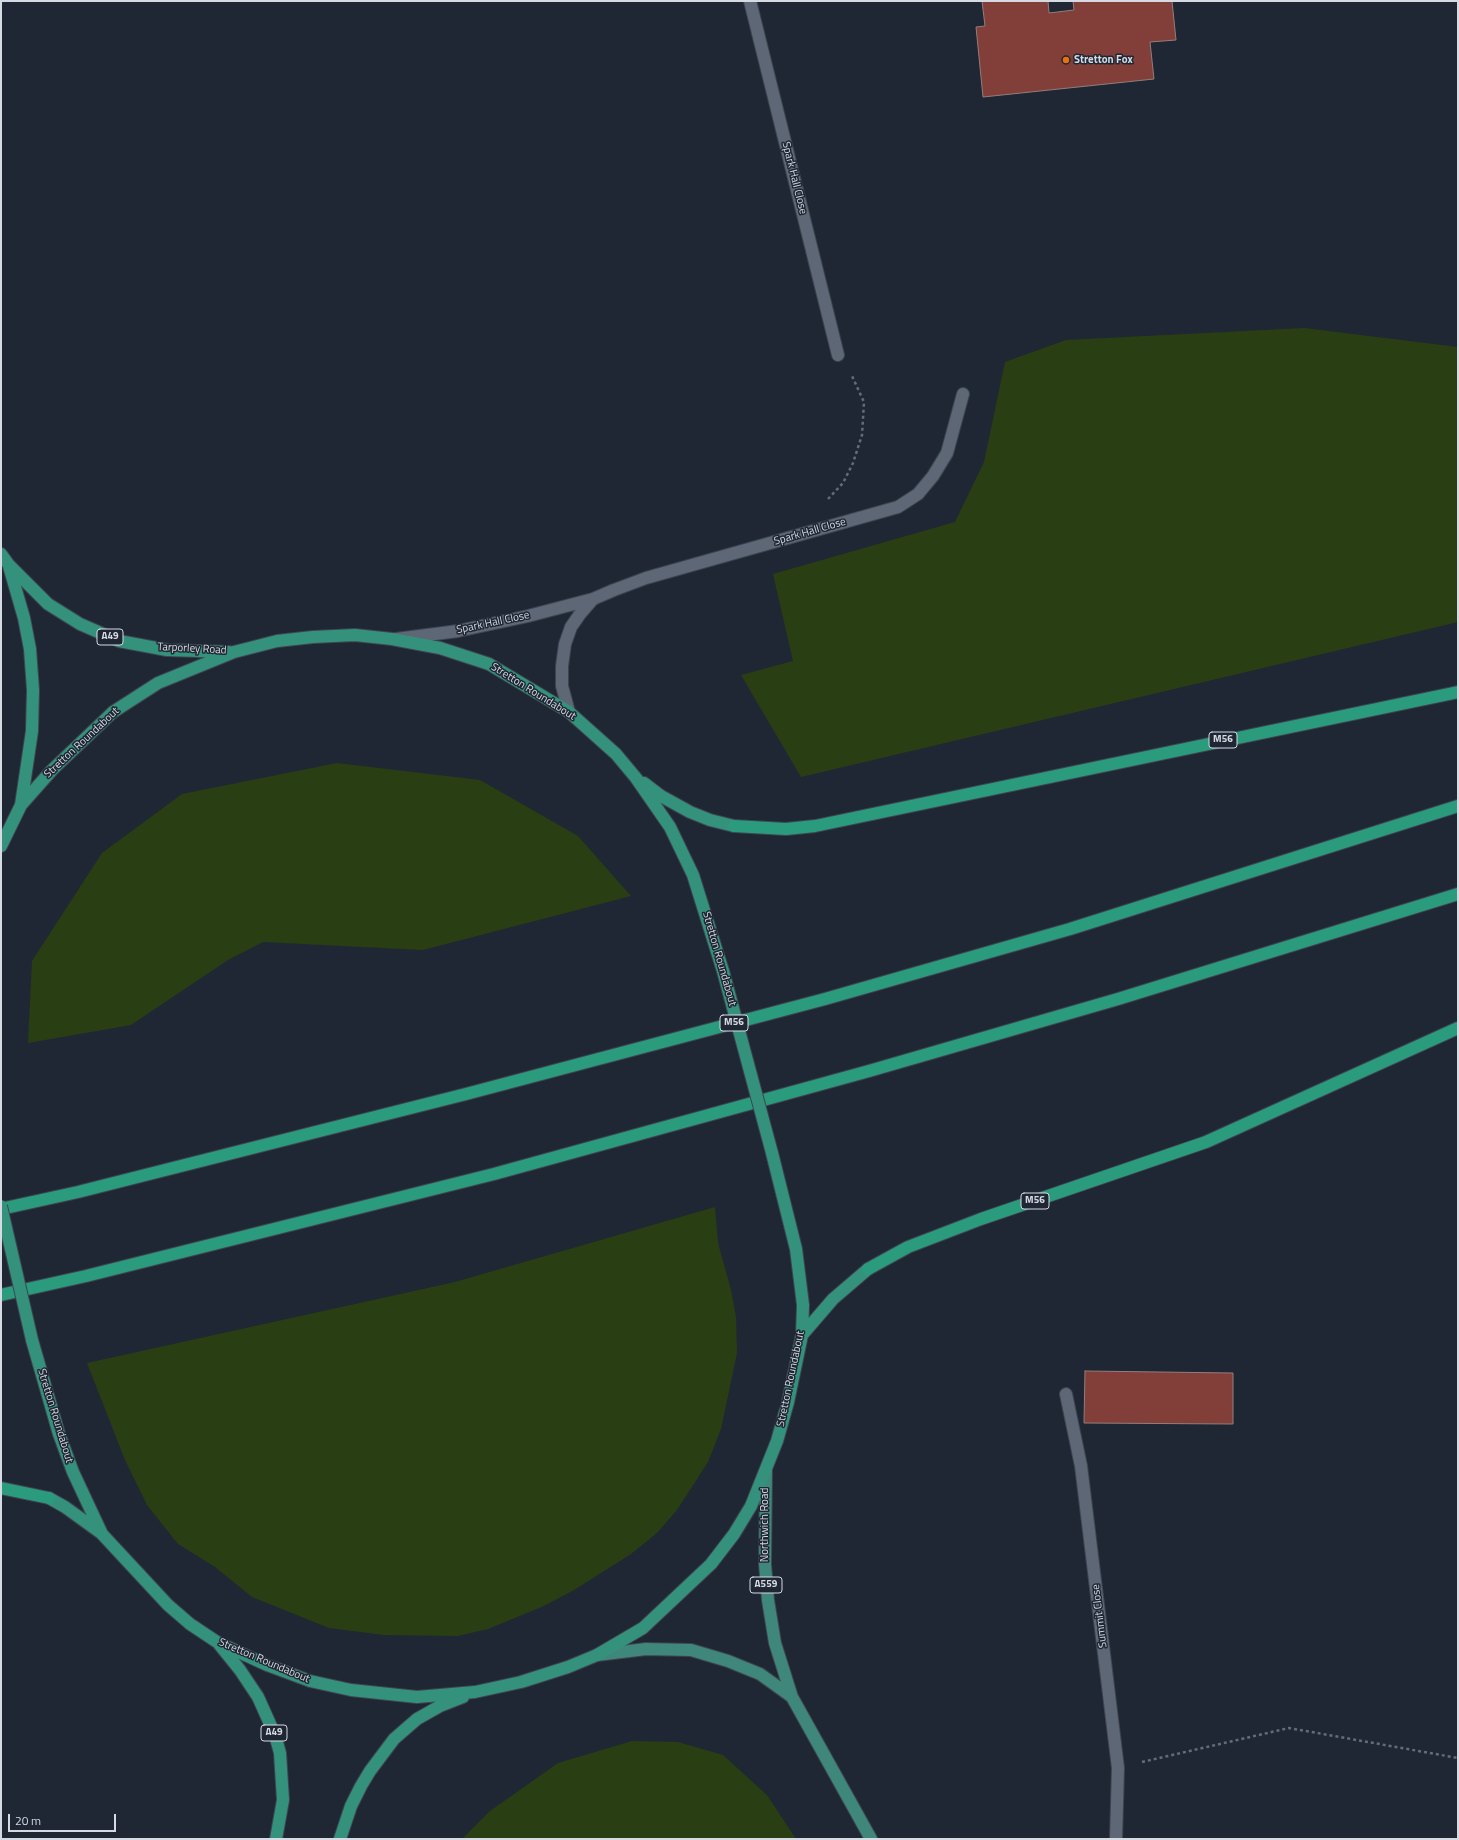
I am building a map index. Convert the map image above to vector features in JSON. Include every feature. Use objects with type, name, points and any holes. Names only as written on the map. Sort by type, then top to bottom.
[{"type":"highway","name":"Tarporley Road","points":[[1,554],[8,565],[48,604],[80,624],[119,641],[167,650],[234,652]]},
{"type":"highway","name":"Tarporley Road","points":[[8,565],[24,618],[30,649],[33,690],[32,731],[22,805]]},
{"type":"highway","name":"Stretton Roundabout","points":[[1,846],[22,805],[52,770],[113,712],[158,683],[234,652],[277,641],[313,637],[355,635],[392,639],[440,648],[489,664],[568,712],[616,754],[636,778],[670,827],[693,875],[723,971],[772,1152],[796,1249],[803,1305],[802,1335],[788,1402],[777,1440],[751,1506],[734,1534],[711,1564],[643,1628],[597,1655],[568,1667],[521,1682],[475,1692],[417,1697],[351,1690],[310,1681],[267,1665],[217,1642],[190,1624],[168,1605],[102,1534],[73,1472],[59,1434],[32,1340],[1,1207]]},
{"type":"highway","name":"M56","points":[[636,778],[661,796],[690,812],[710,820],[734,826],[786,829],[815,826],[1458,692]]},
{"type":"highway","name":"M56","points":[[1,1207],[78,1192],[458,1096],[825,999],[1070,929],[1458,806]]},
{"type":"highway","points":[[1,1295],[86,1276],[494,1174],[869,1071],[1118,999],[1458,894]]},
{"type":"highway","name":"M56","points":[[802,1335],[833,1299],[868,1269],[908,1247],[974,1222],[1206,1142],[1458,1028]]},
{"type":"highway","points":[[1,1488],[49,1498],[65,1507],[102,1534]]},
{"type":"highway","name":"A49","points":[[217,1642],[240,1670],[258,1697],[275,1735],[280,1759],[283,1800],[276,1839]]},
{"type":"highway","points":[[340,1839],[351,1806],[361,1786],[370,1771],[394,1739],[417,1719],[440,1706],[475,1692]]},
{"type":"main road","name":"Northwich Road","points":[[766,1469],[764,1549],[768,1600],[775,1643],[792,1697],[871,1839]]},
{"type":"main road","name":"Northwich Road","points":[[597,1655],[646,1649],[691,1650],[728,1661],[760,1674],[792,1697]]},
{"type":"street","name":"Spark Hall Close","points":[[750,1],[838,355]]},
{"type":"street","name":"Spark Hall Close","points":[[392,639],[458,631],[528,616],[593,599],[646,578],[898,507],[918,494],[934,476],[947,453],[963,394]]},
{"type":"street","name":"Spark Hall Close","points":[[568,712],[562,686],[562,666],[565,644],[571,627],[593,599]]},
{"type":"street","name":"Summit Close","points":[[1066,1394],[1081,1466],[1118,1768],[1116,1839]]},
{"type":"path","points":[[818,530],[813,509],[830,498],[843,483],[853,463],[862,435],[864,402],[853,377],[838,355]]},
{"type":"path","points":[[1118,1768],[1289,1728],[1458,1758]]},
{"type":"green space","points":[[1304,328],[1458,347],[1458,622],[801,777],[741,675],[793,661],[773,574],[955,522],[984,462],[1005,362],[1066,340]]},
{"type":"green space","points":[[337,763],[480,780],[578,836],[631,896],[423,950],[263,942],[228,960],[131,1025],[28,1043],[32,961],[102,853],[182,794]]},
{"type":"green space","points":[[715,1207],[718,1243],[731,1290],[736,1317],[737,1353],[721,1429],[708,1462],[677,1510],[657,1533],[631,1554],[574,1590],[544,1606],[488,1629],[458,1636],[384,1635],[329,1628],[252,1597],[215,1567],[178,1544],[147,1505],[125,1460],[87,1363],[455,1282]]},
{"type":"green space","points":[[632,1741],[678,1742],[723,1755],[767,1795],[796,1839],[462,1839],[490,1811],[558,1763]]},
{"type":"building","name":"Stretton Fox","points":[[982,1],[1048,1],[1049,13],[1074,10],[1073,1],[1172,1],[1176,40],[1150,42],[1154,79],[983,97],[976,27],[985,26]]},
{"type":"building","points":[[1085,1371],[1233,1373],[1233,1424],[1084,1423]]},
{"type":"place","name":"Stretton Fox","points":[[1066,60]]}]
